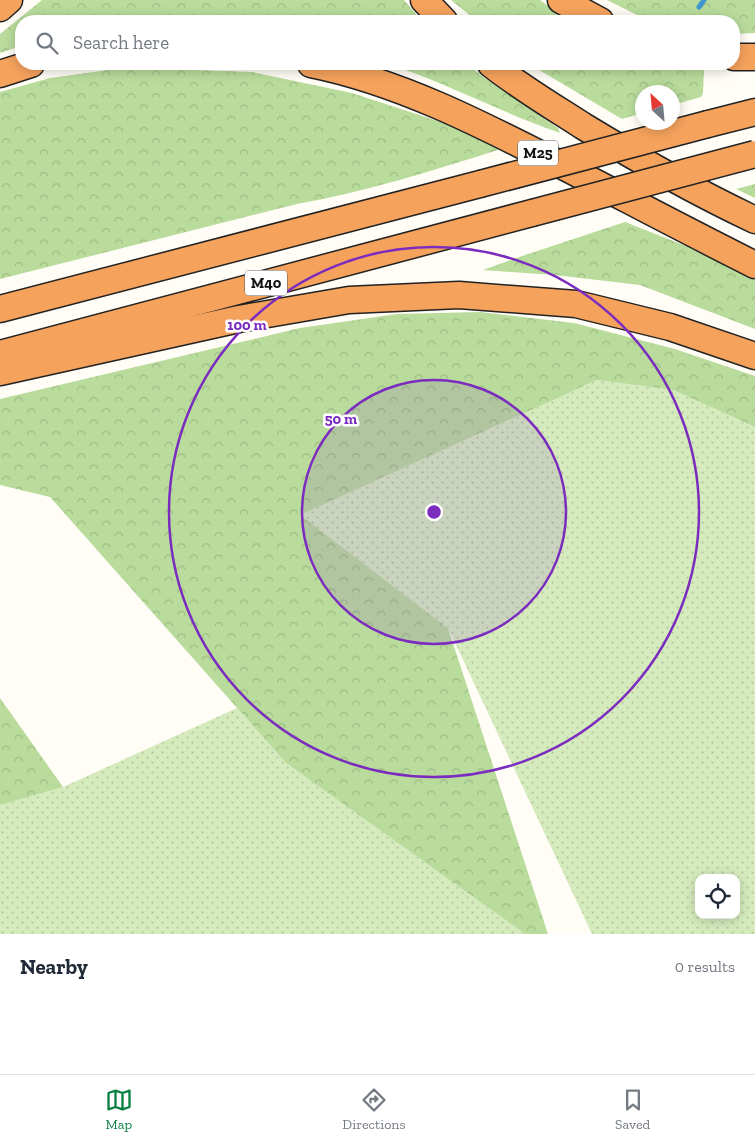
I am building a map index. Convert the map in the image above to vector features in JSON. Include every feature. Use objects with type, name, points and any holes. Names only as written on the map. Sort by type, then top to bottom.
[{"type":"highway","points":[[0,8],[9,0]]},
{"type":"highway","points":[[424,0],[438,15]]},
{"type":"highway","points":[[561,0],[589,15]]},
{"type":"highway","points":[[740,57],[755,57]]},
{"type":"highway","points":[[0,74],[15,69]]},
{"type":"highway","name":"M25","points":[[339,70],[382,84],[453,112],[521,144],[755,265]]},
{"type":"highway","points":[[499,70],[548,104],[630,155],[755,220]]},
{"type":"highway","name":"M40","points":[[0,310],[755,112]]},
{"type":"highway","name":"M40","points":[[0,354],[755,154]]},
{"type":"highway","name":"M40","points":[[0,372],[239,319],[349,300],[459,294],[576,304],[670,327],[755,356]]},
{"type":"green space","points":[[42,0],[404,0],[417,15],[23,15]]},
{"type":"green space","points":[[451,0],[540,0],[561,15],[470,15]]},
{"type":"green space","points":[[607,0],[755,0],[755,33],[740,34],[740,15],[637,15]]},
{"type":"green space","points":[[15,22],[15,48],[0,53],[0,34]]},
{"type":"green space","points":[[108,70],[252,72],[352,93],[450,125],[501,149],[374,187],[297,204],[0,279],[0,92],[50,78]]},
{"type":"green space","points":[[404,70],[475,70],[558,128],[560,133],[432,80]]},
{"type":"green space","points":[[539,70],[704,70],[703,93],[701,97],[680,103],[680,85],[635,85],[635,115],[622,119]]},
{"type":"green space","points":[[755,184],[755,198],[736,189]]},
{"type":"green space","points":[[625,222],[686,246],[755,280],[755,329],[640,285],[555,275],[483,270]]},
{"type":"green space","points":[[480,312],[574,323],[675,349],[755,376],[755,427],[673,390],[597,380],[300,515],[448,628],[548,934],[525,934],[286,763],[50,497],[0,485],[0,399],[300,328],[397,314]]},
{"type":"green space","points":[[597,380],[673,390],[755,427],[755,934],[592,934],[448,628],[299,515]]},
{"type":"green space","points":[[0,698],[63,787],[0,805]]},
{"type":"green space","points":[[237,708],[286,763],[525,934],[0,934],[0,805],[63,787]]},
{"type":"waterway","points":[[699,7],[704,0]]}]
